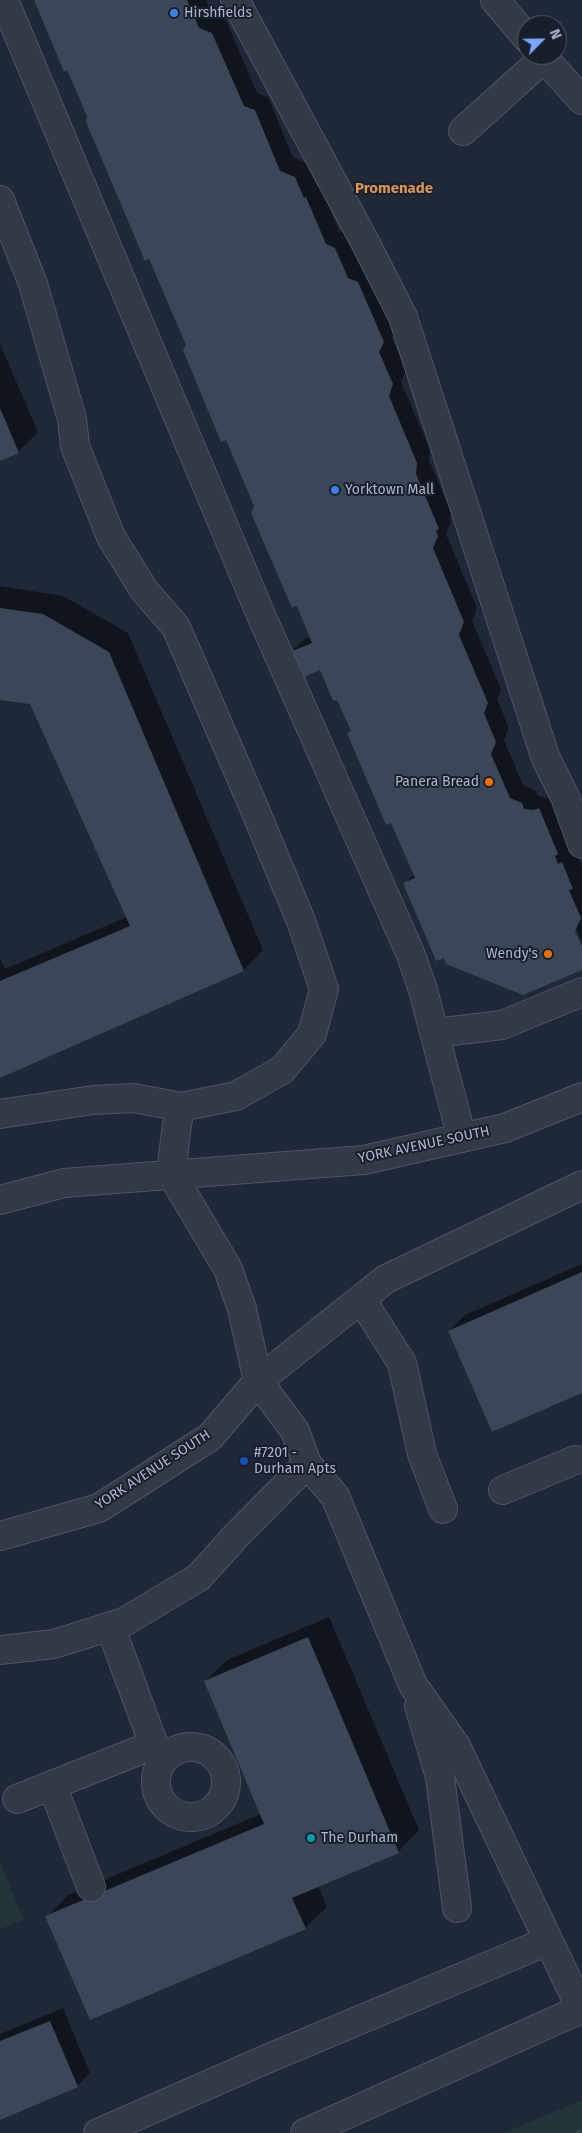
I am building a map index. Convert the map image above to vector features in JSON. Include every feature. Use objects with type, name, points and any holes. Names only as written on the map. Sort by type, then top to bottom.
[{"type":"street","points":[[4,0],[258,608],[411,955],[435,1033],[462,1138]]},
{"type":"street","points":[[235,0],[403,317],[546,759],[565,797],[582,844]]},
{"type":"street","points":[[495,0],[517,26]]},
{"type":"street","points":[[463,131],[523,65]]},
{"type":"street","points":[[550,65],[582,100]]},
{"type":"street","points":[[0,200],[33,284],[72,419],[75,446],[111,537],[144,590],[176,627],[287,887],[324,989],[312,1034],[282,1070],[236,1096],[181,1107],[134,1098],[101,1099],[0,1114]]},
{"type":"street","points":[[435,1033],[502,1025],[582,992]]},
{"type":"street","name":"YORK AVENUE SOUTH","points":[[0,1200],[64,1183],[364,1160],[504,1128],[582,1097]]},
{"type":"street","points":[[181,1107],[171,1174],[228,1269],[242,1309],[258,1381],[295,1431],[307,1464],[335,1496],[413,1685],[440,1777],[457,1908]]},
{"type":"street","name":"YORK AVENUE SOUTH","points":[[0,1536],[99,1508],[210,1437],[258,1381],[386,1279],[582,1185]]},
{"type":"street","points":[[361,1299],[402,1363],[422,1454],[443,1509]]},
{"type":"street","points":[[503,1490],[575,1460]]},
{"type":"street","points":[[0,1650],[54,1644],[124,1622],[199,1577],[234,1538],[307,1464]]},
{"type":"street","points":[[17,1799],[52,1785],[157,1754],[110,1626]]},
{"type":"street","points":[[306,2133],[581,2009],[456,1746],[413,1685]]},
{"type":"street","points":[[52,1785],[91,1887]]},
{"type":"street","points":[[98,2133],[269,2058],[548,1941]]},
{"type":"path","points":[[577,2133],[582,2129]]},
{"type":"green space","points":[[0,1862],[24,1920],[0,1929]]},
{"type":"green space","points":[[582,2100],[582,2133],[503,2133]]},
{"type":"building","name":"Yorktown Mall","points":[[34,0],[187,0],[199,28],[212,33],[244,106],[255,110],[280,171],[295,177],[304,198],[306,197],[326,244],[335,248],[348,278],[358,282],[384,342],[379,352],[393,384],[389,396],[417,463],[416,474],[439,529],[436,531],[438,536],[433,548],[464,622],[459,635],[488,703],[484,713],[496,742],[491,754],[510,798],[522,803],[524,809],[534,810],[539,808],[558,854],[555,856],[558,864],[562,862],[573,889],[569,890],[581,918],[575,931],[582,946],[582,970],[523,995],[446,964],[444,958],[436,961],[403,883],[415,878],[391,823],[386,825],[347,733],[351,731],[337,700],[333,701],[320,670],[301,678],[290,652],[312,643],[297,606],[292,608],[251,513],[254,506],[226,440],[221,442],[183,350],[186,345],[149,259],[145,261],[86,122],[87,116],[67,70],[64,72]]},
{"type":"building","points":[[0,408],[19,453],[0,461]]},
{"type":"building","points":[[0,608],[43,614],[109,652],[244,971],[0,1078],[0,981],[130,926],[30,704],[0,700]]},
{"type":"building","points":[[582,1272],[582,1393],[492,1432],[448,1331]]},
{"type":"building","name":"The Durham","points":[[308,1637],[399,1853],[292,1898],[306,1929],[90,2020],[45,1916],[264,1824],[204,1681]]},
{"type":"building","points":[[50,2021],[78,2087],[0,2120],[0,2041]]},
{"type":"place","name":"Hirshfields","points":[[174,13]]},
{"type":"place","name":"Yorktown Mall","points":[[335,490]]},
{"type":"place","name":"Panera Bread","points":[[489,782]]},
{"type":"place","name":"Wendy's","points":[[548,954]]},
{"type":"place","name":"#7201 - Durham Apts","points":[[244,1461]]},
{"type":"place","name":"The Durham","points":[[311,1838]]},
{"type":"district","name":"Promenade","points":[[394,189]]}]
